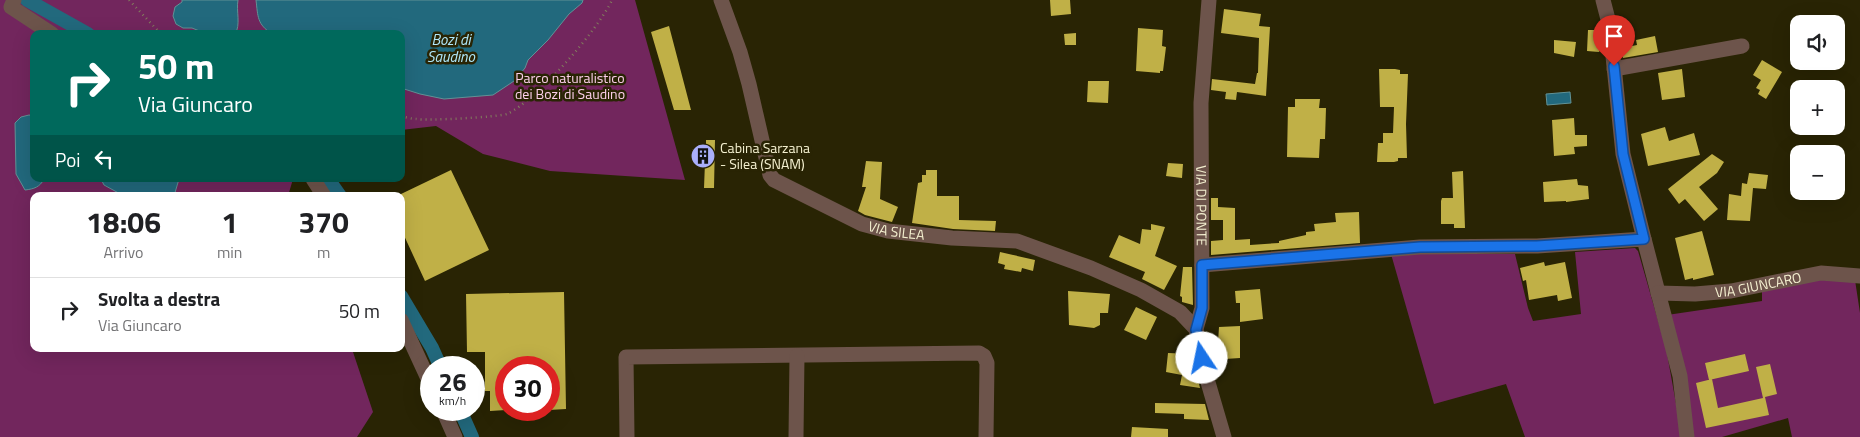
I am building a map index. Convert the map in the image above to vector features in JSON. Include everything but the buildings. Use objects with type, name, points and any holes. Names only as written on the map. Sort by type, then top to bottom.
[{"type":"street","name":"VIA SILEA","points":[[720,0],[742,60],[770,175],[774,180],[862,224],[888,231],[952,238],[1017,241],[1091,268],[1141,290],[1180,312],[1196,330]]},
{"type":"street","name":"VIA DI PONTE","points":[[1209,0],[1201,103],[1202,308],[1196,330],[1205,372],[1224,437]]},
{"type":"street","points":[[1603,0],[1610,27],[1623,154],[1680,376],[1687,437]]},
{"type":"street","points":[[14,1],[10,7],[46,30]]},
{"type":"street","points":[[1614,69],[1742,46]]},
{"type":"street","points":[[1202,265],[1420,247],[1537,246],[1644,239]]},
{"type":"street","name":"VIA GIUNCARO","points":[[1658,292],[1695,294],[1731,291],[1821,273],[1860,276]]},
{"type":"street","points":[[405,329],[420,361]]},
{"type":"street","points":[[628,437],[626,357],[979,353],[984,356],[987,363],[986,437]]},
{"type":"street","points":[[796,437],[797,356]]},
{"type":"street","points":[[448,421],[455,437]]},
{"type":"path","points":[[129,0],[157,30]]},
{"type":"path","points":[[405,117],[417,120],[506,115],[529,100],[559,69],[604,16],[612,0]]},
{"type":"green space","name":"Parco naturalistico dei Bozi di Saudino","points":[[0,0],[635,0],[685,180],[550,171],[483,154],[436,126],[405,130],[405,30],[30,30],[30,182],[292,182],[289,192],[30,192],[30,352],[353,352],[373,412],[357,437],[0,437]]},
{"type":"green space","points":[[1635,248],[1638,251],[1666,348],[1682,437],[1525,437],[1506,384],[1434,404],[1391,254],[1515,254],[1533,321],[1581,314],[1575,252]]},
{"type":"green space","points":[[1822,277],[1855,280],[1860,313],[1860,437],[1792,437],[1788,418],[1722,437],[1693,437],[1667,315],[1762,301],[1762,288]]},
{"type":"water","points":[[182,0],[238,0],[237,30],[183,28],[176,24],[173,16],[175,7]]},
{"type":"water","name":"Bozi di Saudino","points":[[256,0],[583,0],[528,60],[525,68],[514,81],[493,95],[444,99],[405,89],[405,30],[267,30],[259,20]]},
{"type":"water","points":[[1570,92],[1571,103],[1547,105],[1546,94]]},
{"type":"water","points":[[30,115],[30,182],[42,182],[36,187],[25,190],[16,174],[15,123],[21,117]]},
{"type":"water","points":[[102,182],[178,182],[175,192],[117,192],[104,185]]},
{"type":"waterway","points":[[27,0],[81,30]]},
{"type":"waterway","points":[[330,182],[337,192]]},
{"type":"waterway","points":[[405,303],[436,356]]},
{"type":"waterway","points":[[465,421],[472,437]]},
{"type":"place","name":"Cabina Sarzana - Silea (SNAM)","points":[[703,156]]},
{"type":"route","points":[[1202,358],[1196,330],[1202,308],[1202,265],[1420,247],[1537,246],[1644,239],[1623,154],[1614,66]]}]
